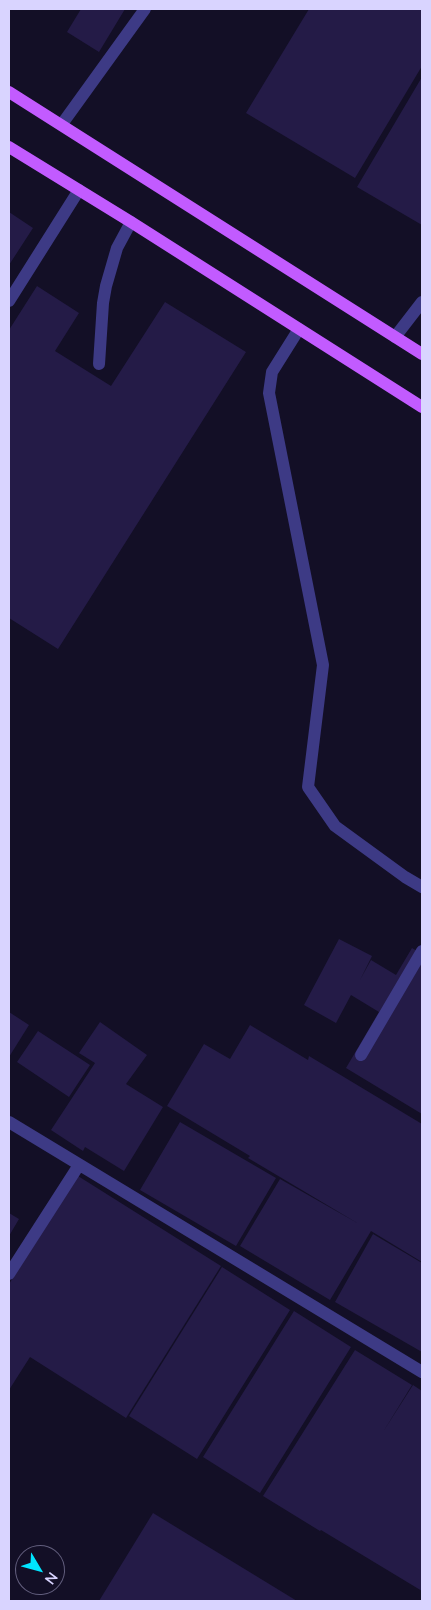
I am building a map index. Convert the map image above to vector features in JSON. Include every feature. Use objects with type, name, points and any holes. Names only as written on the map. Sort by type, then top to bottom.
[{"type":"main road","points":[[9,92],[422,354]]},
{"type":"main road","points":[[9,147],[131,222],[422,407]]},
{"type":"street","points":[[62,124],[145,9]]},
{"type":"street","points":[[9,302],[79,190]]},
{"type":"street","points":[[99,364],[102,303],[117,248],[131,222]]},
{"type":"street","points":[[395,337],[422,302]]},
{"type":"street","points":[[299,328],[272,372],[269,393],[323,665],[308,787],[335,826],[404,877],[422,887]]},
{"type":"street","points":[[361,1055],[422,951]]},
{"type":"street","points":[[9,1122],[422,1372]]},
{"type":"street","points":[[9,1274],[79,1165]]},
{"type":"building","points":[[81,9],[125,9],[99,52],[67,32]]},
{"type":"building","points":[[309,9],[422,9],[422,66],[355,178],[246,113]]},
{"type":"building","points":[[422,77],[422,225],[357,187]]},
{"type":"building","points":[[9,212],[33,228],[9,265]]},
{"type":"building","points":[[37,286],[79,313],[55,351],[111,386],[165,302],[246,352],[58,649],[9,618],[9,330]]},
{"type":"building","points":[[339,939],[372,956],[360,980],[371,960],[396,975],[412,948],[422,954],[422,1114],[346,1068],[379,1012],[351,995],[336,1023],[304,1005]]},
{"type":"building","points":[[9,1012],[29,1025],[9,1057]]},
{"type":"building","points":[[100,1022],[147,1055],[126,1084],[163,1107],[124,1171],[85,1147],[83,1151],[51,1130],[95,1063],[79,1053]]},
{"type":"building","points":[[250,1025],[308,1060],[309,1056],[422,1124],[422,1262],[371,1231],[330,1300],[240,1246],[280,1179],[359,1224],[248,1158],[250,1156],[167,1106],[204,1044],[230,1059]]},
{"type":"building","points":[[38,1031],[90,1065],[69,1097],[17,1062]]},
{"type":"building","points":[[180,1122],[276,1178],[236,1246],[140,1190]]},
{"type":"building","points":[[78,1176],[221,1266],[126,1418],[30,1357],[9,1390],[9,1284]]},
{"type":"building","points":[[9,1213],[19,1219],[9,1236]]},
{"type":"building","points":[[373,1234],[422,1263],[422,1352],[335,1302]]},
{"type":"building","points":[[222,1267],[290,1310],[197,1459],[129,1416]]},
{"type":"building","points":[[294,1311],[351,1347],[260,1493],[203,1457]]},
{"type":"building","points":[[355,1350],[412,1385],[383,1432],[413,1385],[422,1391],[422,1591],[263,1496]]},
{"type":"building","points":[[153,1513],[297,1601],[99,1601]]}]
